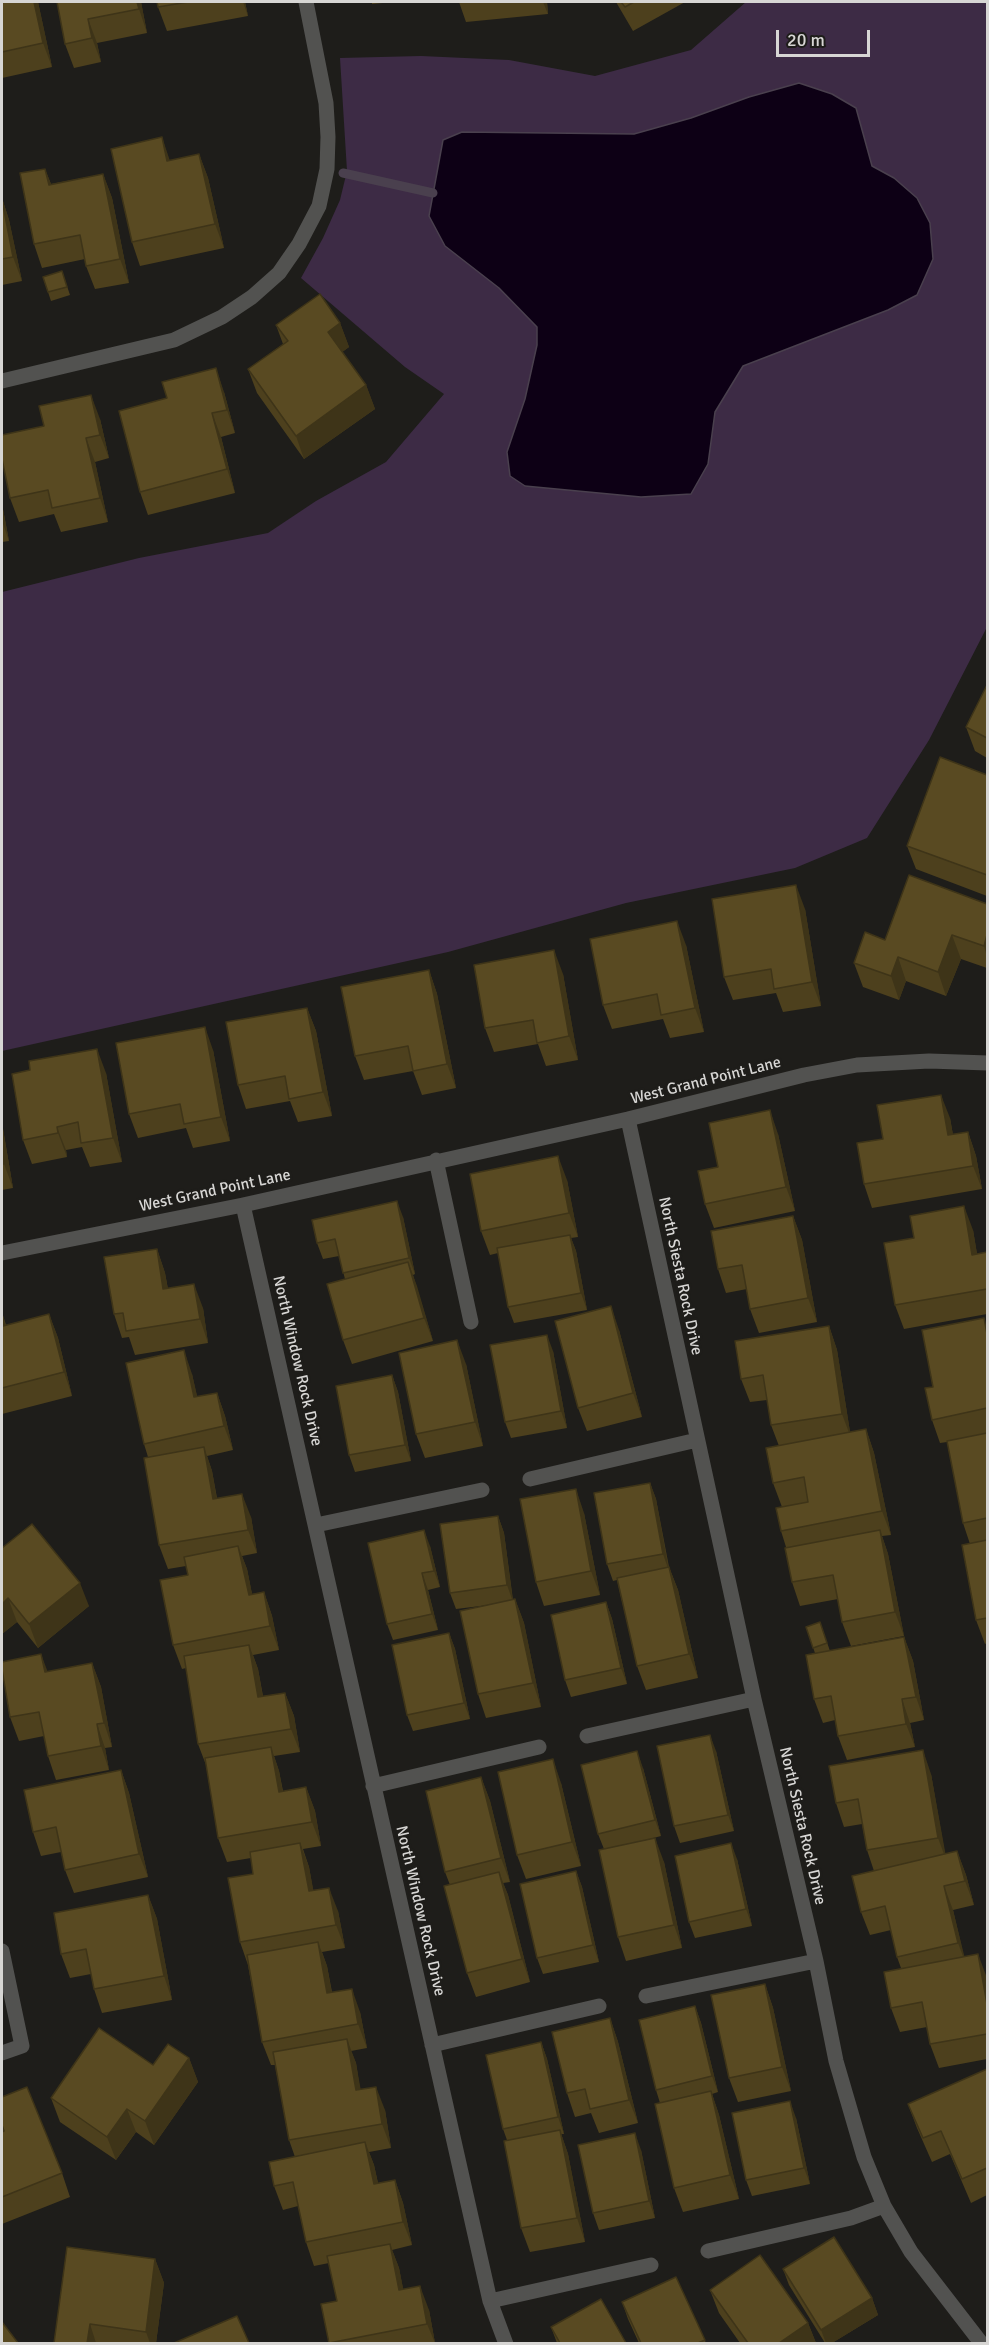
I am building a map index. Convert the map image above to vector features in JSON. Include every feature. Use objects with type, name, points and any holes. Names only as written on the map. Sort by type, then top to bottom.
[{"type":"street","points":[[2,381],[174,340],[222,317],[252,297],[279,273],[299,244],[319,206],[327,169],[326,103],[306,2]]},
{"type":"street","name":"West Grand Point Lane","points":[[2,1253],[243,1205],[436,1160],[628,1119],[804,1075],[857,1065],[929,1061],[987,1063]]},
{"type":"street","name":"North Siesta Rock Drive","points":[[628,1119],[754,1699],[816,1961],[836,2061],[864,2157],[884,2206],[911,2252],[982,2343]]},
{"type":"street","points":[[436,1160],[471,1322]]},
{"type":"street","name":"North Window Rock Drive","points":[[243,1205],[490,2301],[506,2343]]},
{"type":"street","points":[[530,1479],[697,1440]]},
{"type":"street","points":[[316,1525],[482,1490]]},
{"type":"street","points":[[587,1736],[754,1699]]},
{"type":"street","points":[[373,1786],[539,1747]]},
{"type":"street","points":[[2,1951],[21,2046],[2,2053]]},
{"type":"street","points":[[646,1996],[816,1961]]},
{"type":"street","points":[[432,2044],[599,2006]]},
{"type":"street","points":[[708,2252],[852,2218],[884,2206]]},
{"type":"street","points":[[490,2301],[651,2265]]},
{"type":"shaded area","points":[[746,2],[987,2],[987,627],[929,740],[867,838],[795,868],[626,903],[448,952],[2,1051],[2,592],[139,558],[268,533],[316,501],[386,462],[444,394],[405,367],[301,278],[340,200],[347,171],[340,58],[421,56],[509,60],[595,76],[691,50]]},
{"type":"shaded area","points":[[799,83],[832,94],[856,108],[872,166],[894,178],[917,198],[930,223],[933,259],[917,295],[888,310],[743,366],[715,412],[708,464],[691,494],[641,497],[525,486],[510,476],[507,452],[525,399],[537,345],[537,327],[499,288],[445,246],[429,216],[443,140],[462,132],[634,134]]},
{"type":"building","points":[[2,2],[34,2],[43,43],[2,52]]},
{"type":"building","points":[[57,2],[137,2],[139,9],[88,19],[92,38],[65,44]]},
{"type":"building","points":[[157,2],[188,2],[158,7]]},
{"type":"building","points":[[621,2],[634,2],[625,7]]},
{"type":"building","points":[[162,137],[167,161],[199,154],[215,224],[132,242],[111,149]]},
{"type":"building","points":[[45,169],[49,185],[103,174],[120,259],[86,266],[80,235],[34,244],[20,173]]},
{"type":"building","points":[[2,200],[13,257],[2,259]]},
{"type":"building","points":[[62,271],[67,287],[48,292],[43,277]]},
{"type":"building","points":[[320,294],[340,323],[328,332],[366,385],[296,436],[248,369],[288,341],[276,325]]},
{"type":"building","points":[[216,368],[227,410],[212,413],[227,469],[140,492],[119,411],[167,398],[162,382]]},
{"type":"building","points":[[91,395],[100,435],[86,438],[100,498],[52,508],[48,490],[10,498],[2,459],[2,435],[44,426],[39,406]]},
{"type":"building","points":[[987,685],[987,738],[966,727]]},
{"type":"building","points":[[940,757],[987,775],[987,875],[907,846]]},
{"type":"building","points":[[909,875],[987,904],[987,935],[984,946],[952,935],[938,972],[898,957],[891,976],[854,963],[865,932],[885,940]]},
{"type":"building","points":[[796,885],[812,982],[774,989],[771,969],[724,977],[712,899]]},
{"type":"building","points":[[677,921],[695,1008],[661,1015],[657,994],[603,1005],[590,939]]},
{"type":"building","points":[[554,950],[569,1036],[537,1043],[533,1020],[485,1028],[474,965]]},
{"type":"building","points":[[429,970],[447,1064],[413,1071],[408,1046],[355,1056],[341,987]]},
{"type":"building","points":[[307,1008],[323,1092],[289,1099],[285,1076],[238,1085],[226,1022]]},
{"type":"building","points":[[205,1027],[221,1117],[184,1124],[180,1104],[129,1114],[116,1043]]},
{"type":"building","points":[[97,1049],[113,1138],[81,1143],[78,1122],[57,1127],[58,1133],[23,1140],[12,1074],[30,1070],[29,1061]]},
{"type":"building","points":[[941,1095],[948,1135],[968,1132],[973,1166],[864,1184],[857,1143],[883,1139],[877,1105]]},
{"type":"building","points":[[770,1110],[786,1187],[705,1204],[698,1171],[718,1167],[709,1123]]},
{"type":"building","points":[[558,1156],[569,1213],[481,1231],[470,1174]]},
{"type":"building","points":[[397,1201],[409,1258],[343,1273],[335,1239],[317,1243],[312,1220]]},
{"type":"building","points":[[964,1206],[972,1255],[987,1252],[987,1289],[895,1305],[884,1243],[914,1238],[910,1216]]},
{"type":"building","points":[[793,1216],[808,1298],[750,1309],[742,1265],[718,1269],[711,1231]]},
{"type":"building","points":[[570,1235],[581,1293],[508,1307],[497,1248]]},
{"type":"building","points":[[157,1249],[163,1289],[194,1284],[200,1319],[126,1331],[123,1313],[114,1314],[104,1257]]},
{"type":"building","points":[[408,1262],[424,1318],[343,1340],[327,1284]]},
{"type":"building","points":[[611,1306],[633,1393],[578,1408],[555,1321]]},
{"type":"building","points":[[49,1314],[64,1372],[2,1388],[2,1320],[3,1326]]},
{"type":"building","points":[[984,1318],[987,1334],[987,1408],[932,1420],[925,1388],[933,1387],[922,1330]]},
{"type":"building","points":[[829,1326],[842,1414],[771,1425],[763,1375],[741,1379],[735,1341]]},
{"type":"building","points":[[547,1335],[561,1411],[505,1422],[490,1345]]},
{"type":"building","points":[[457,1340],[475,1422],[416,1434],[399,1353]]},
{"type":"building","points":[[184,1350],[194,1397],[217,1393],[224,1426],[144,1444],[126,1363]]},
{"type":"building","points":[[392,1375],[405,1445],[349,1455],[336,1386]]},
{"type":"building","points":[[866,1429],[882,1511],[781,1531],[776,1508],[808,1502],[804,1477],[773,1483],[766,1448]]},
{"type":"building","points":[[987,1433],[987,1518],[963,1523],[947,1441]]},
{"type":"building","points":[[204,1447],[213,1499],[242,1494],[248,1530],[159,1545],[144,1458]]},
{"type":"building","points":[[650,1483],[663,1554],[607,1564],[594,1493]]},
{"type":"building","points":[[576,1489],[591,1571],[536,1582],[520,1499]]},
{"type":"building","points":[[498,1516],[507,1585],[450,1593],[440,1524]]},
{"type":"building","points":[[32,1524],[80,1583],[29,1624],[8,1598],[2,1604],[2,1548]]},
{"type":"building","points":[[424,1530],[434,1571],[422,1573],[432,1614],[387,1624],[368,1543]]},
{"type":"building","points":[[880,1530],[895,1612],[842,1622],[833,1575],[792,1582],[785,1548]]},
{"type":"building","points":[[987,1540],[987,1618],[976,1620],[962,1545]]},
{"type":"building","points":[[238,1546],[249,1595],[264,1592],[270,1626],[173,1645],[160,1580],[188,1575],[184,1557]]},
{"type":"building","points":[[669,1567],[689,1654],[637,1666],[617,1578]]},
{"type":"building","points":[[515,1599],[533,1683],[478,1694],[460,1611]]},
{"type":"building","points":[[606,1602],[621,1668],[565,1680],[551,1615]]},
{"type":"building","points":[[820,1622],[827,1643],[813,1648],[806,1627]]},
{"type":"building","points":[[449,1633],[464,1703],[407,1715],[392,1645]]},
{"type":"building","points":[[904,1637],[916,1697],[902,1699],[906,1724],[838,1736],[831,1696],[814,1699],[806,1655]]},
{"type":"building","points":[[249,1645],[258,1697],[285,1693],[291,1729],[198,1744],[184,1656]]},
{"type":"building","points":[[41,1654],[45,1672],[92,1663],[104,1723],[97,1724],[101,1746],[48,1756],[39,1712],[10,1717],[2,1662]]},
{"type":"building","points":[[710,1735],[728,1815],[674,1826],[657,1746]]},
{"type":"building","points":[[271,1747],[279,1792],[306,1787],[312,1822],[218,1838],[205,1758]]},
{"type":"building","points":[[923,1750],[938,1838],[867,1850],[858,1799],[836,1803],[829,1766]]},
{"type":"building","points":[[637,1751],[655,1820],[598,1834],[581,1765]]},
{"type":"building","points":[[553,1759],[572,1842],[517,1855],[498,1772]]},
{"type":"building","points":[[121,1770],[139,1854],[65,1870],[56,1827],[33,1832],[24,1790]]},
{"type":"building","points":[[481,1777],[501,1858],[445,1872],[426,1791]]},
{"type":"building","points":[[655,1838],[674,1925],[618,1937],[599,1850]]},
{"type":"building","points":[[300,1843],[309,1891],[329,1888],[336,1925],[240,1942],[228,1878],[253,1874],[250,1852]]},
{"type":"building","points":[[731,1843],[746,1909],[689,1922],[675,1856]]},
{"type":"building","points":[[957,1851],[965,1881],[944,1886],[958,1943],[897,1957],[885,1906],[861,1912],[852,1876]]},
{"type":"building","points":[[576,1871],[593,1945],[537,1958],[520,1884]]},
{"type":"building","points":[[499,1872],[522,1959],[467,1973],[444,1886]]},
{"type":"building","points":[[148,1895],[164,1976],[94,1989],[86,1949],[61,1954],[54,1913]]},
{"type":"building","points":[[318,1942],[327,1993],[352,1989],[358,2024],[262,2042],[247,1955]]},
{"type":"building","points":[[978,1954],[987,2004],[987,2034],[930,2044],[922,2002],[891,2008],[884,1972]]},
{"type":"building","points":[[765,1984],[782,2067],[729,2078],[711,1995]]},
{"type":"building","points":[[695,2006],[712,2076],[656,2090],[639,2020]]},
{"type":"building","points":[[610,2018],[629,2100],[590,2109],[585,2089],[567,2093],[552,2032]]},
{"type":"building","points":[[99,2028],[153,2065],[168,2044],[189,2058],[145,2121],[127,2109],[107,2137],[51,2098]]},
{"type":"building","points":[[347,2039],[356,2090],[376,2087],[382,2124],[289,2140],[273,2052]]},
{"type":"building","points":[[541,2042],[558,2117],[503,2129],[486,2055]]},
{"type":"building","points":[[987,2069],[987,2168],[962,2179],[941,2131],[923,2138],[908,2104]]},
{"type":"building","points":[[27,2087],[62,2173],[2,2197],[2,2132],[4,2131],[2,2097]]},
{"type":"building","points":[[711,2091],[730,2175],[674,2188],[655,2104]]},
{"type":"building","points":[[790,2101],[804,2168],[746,2180],[732,2113]]},
{"type":"building","points":[[560,2130],[577,2218],[521,2228],[504,2141]]},
{"type":"building","points":[[635,2133],[649,2201],[593,2213],[578,2145]]},
{"type":"building","points":[[365,2142],[374,2184],[395,2180],[403,2222],[306,2242],[293,2182],[274,2186],[269,2162]]},
{"type":"building","points":[[834,2237],[872,2298],[821,2330],[783,2269]]},
{"type":"building","points":[[390,2244],[399,2290],[420,2286],[427,2324],[329,2343],[321,2304],[337,2301],[327,2256]]},
{"type":"building","points":[[67,2247],[155,2259],[146,2332],[90,2324],[87,2343],[54,2343]]},
{"type":"building","points":[[760,2255],[808,2323],[779,2343],[748,2343],[710,2290]]},
{"type":"building","points":[[676,2277],[705,2340],[698,2343],[641,2343],[622,2302]]},
{"type":"building","points":[[601,2299],[626,2343],[560,2343],[551,2327]]},
{"type":"building","points":[[237,2316],[249,2343],[174,2343]]},
{"type":"building","points":[[2,2322],[18,2343],[2,2343]]},
{"type":"waterway","points":[[343,173],[433,193]]}]
